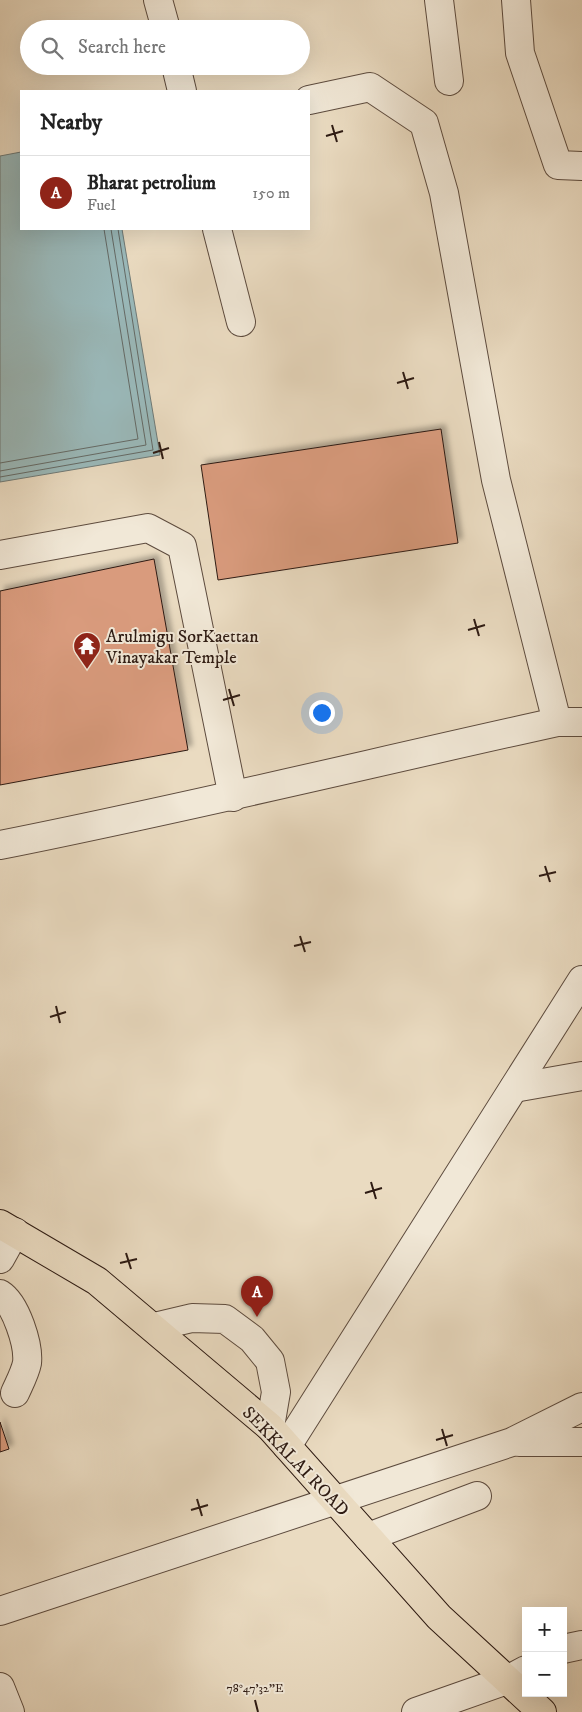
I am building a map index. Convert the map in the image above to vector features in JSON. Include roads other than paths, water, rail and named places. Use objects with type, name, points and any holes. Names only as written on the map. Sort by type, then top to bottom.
[{"type":"main road","name":"SEKKALAI ROAD","points":[[7,1228],[97,1281],[154,1327],[278,1437],[439,1617],[516,1675],[542,1712]]},
{"type":"street","points":[[158,0],[164,20]]},
{"type":"street","points":[[439,0],[449,81]]},
{"type":"street","points":[[516,0],[520,53],[558,165],[582,166]]},
{"type":"street","points":[[178,75],[182,90]]},
{"type":"street","points":[[0,845],[232,797],[387,759],[570,722],[496,480],[444,193],[424,123],[370,87],[310,100]]},
{"type":"street","points":[[217,230],[241,322]]},
{"type":"street","points":[[0,555],[148,528],[182,546],[232,797]]},
{"type":"street","points":[[278,1437],[514,1088],[582,980]]},
{"type":"street","points":[[514,1088],[582,1076]]},
{"type":"street","points":[[0,1259],[7,1228]]},
{"type":"street","points":[[0,1294],[5,1298],[21,1325],[27,1362],[15,1393]]},
{"type":"street","points":[[154,1327],[192,1318],[225,1319],[252,1339],[270,1361],[276,1392],[278,1437]]},
{"type":"street","points":[[0,1611],[334,1499],[512,1442],[582,1408]]},
{"type":"street","points":[[512,1442],[582,1442]]},
{"type":"street","points":[[368,1537],[477,1496]]},
{"type":"street","points":[[567,1648],[582,1644]]},
{"type":"street","points":[[416,1712],[516,1675]]},
{"type":"street","points":[[0,1687],[10,1712]]},
{"type":"water","points":[[20,152],[20,230],[122,230],[160,455],[0,482],[0,156]]},
{"type":"place","name":"Arulmigu SorKaettan Vinayakar Temple","points":[[87,670]]},
{"type":"place","name":"Bharat petrolium","points":[[257,1317]]}]
